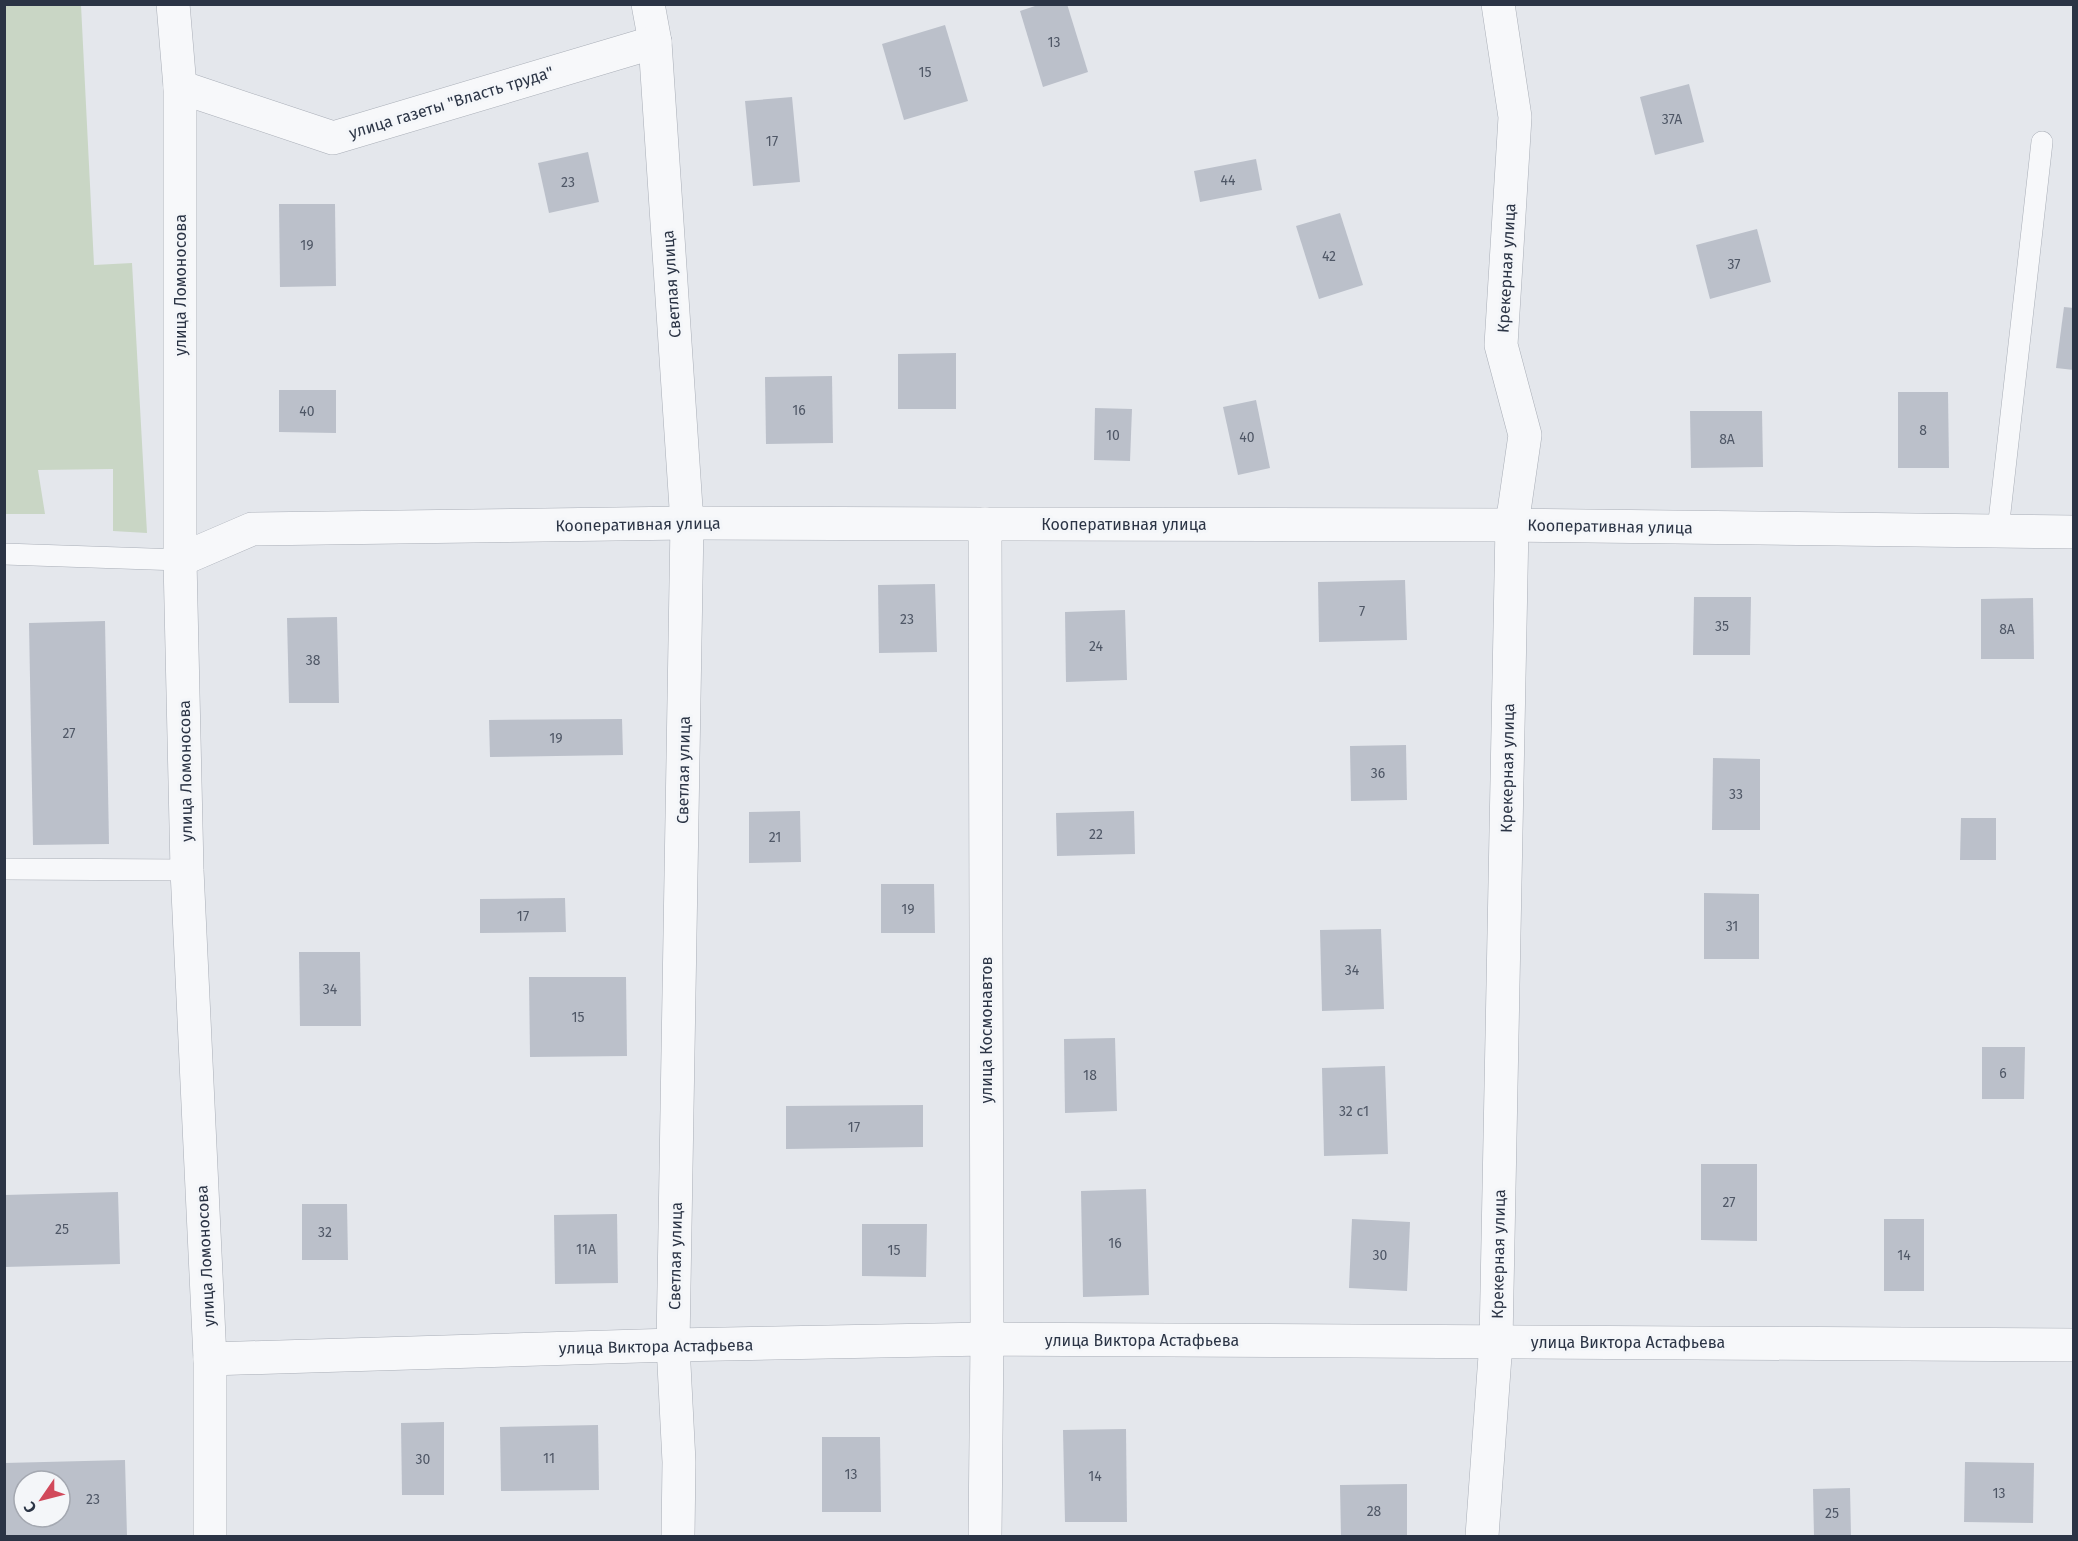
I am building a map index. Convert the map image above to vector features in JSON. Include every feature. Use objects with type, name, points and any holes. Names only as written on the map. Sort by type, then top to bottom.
[{"type":"street","name":"улица Ломоносова","points":[[173,4],[180,87],[180,560],[187,870],[210,1359],[210,1536]]},
{"type":"street","name":"Светлая улица","points":[[648,4],[655,42],[687,524],[674,1345],[679,1462],[678,1536]]},
{"type":"street","name":"Крекерная улица","points":[[1482,1536],[1496,1342],[1512,525],[1525,435],[1501,345],[1515,117],[1498,4]]},
{"type":"street","name":"улица газеты \"Власть труда\"","points":[[180,87],[333,138],[655,42]]},
{"type":"street","name":"Кооперативная улица","points":[[180,560],[252,529],[687,524],[985,524],[1512,525],[2073,532]]},
{"type":"street","name":"улица Космонавтов","points":[[985,524],[987,1339],[985,1536]]},
{"type":"street","name":"улица Виктора Астафьева","points":[[210,1359],[674,1345],[987,1339],[2073,1346]]},
{"type":"lane","points":[[1998,530],[2042,141]]},
{"type":"lane","points":[[4,554],[180,560]]},
{"type":"lane","points":[[4,869],[187,870]]},
{"type":"green space","points":[[4,5],[81,5],[94,265],[132,263],[147,533],[113,531],[113,469],[38,470],[45,514],[5,514]]},
{"type":"building","points":[[1041,4],[1067,4],[1088,72],[1043,87],[1020,11]]},
{"type":"building","points":[[945,25],[968,101],[904,120],[882,44]]},
{"type":"building","points":[[1689,84],[1704,142],[1655,155],[1640,97]]},
{"type":"building","points":[[792,97],[800,182],[753,186],[745,101]]},
{"type":"building","points":[[588,152],[599,202],[549,213],[538,163]]},
{"type":"building","points":[[1256,159],[1262,190],[1200,202],[1194,171]]},
{"type":"building","points":[[279,204],[335,204],[336,286],[280,287]]},
{"type":"building","points":[[1340,213],[1363,285],[1319,299],[1296,226]]},
{"type":"building","points":[[1757,229],[1771,282],[1710,299],[1696,245]]},
{"type":"building","points":[[2064,307],[2074,308],[2074,370],[2056,368]]},
{"type":"building","points":[[956,353],[956,409],[898,409],[898,354]]},
{"type":"building","points":[[832,376],[833,443],[766,444],[765,377]]},
{"type":"building","points":[[279,390],[336,390],[336,433],[279,432]]},
{"type":"building","points":[[1898,392],[1948,392],[1949,468],[1898,468]]},
{"type":"building","points":[[1256,400],[1270,468],[1238,475],[1223,407]]},
{"type":"building","points":[[1095,408],[1132,409],[1130,461],[1094,460]]},
{"type":"building","points":[[1690,411],[1762,411],[1763,467],[1691,468]]},
{"type":"building","points":[[1405,580],[1407,640],[1319,642],[1318,582]]},
{"type":"building","points":[[935,584],[937,652],[879,653],[878,585]]},
{"type":"building","points":[[1694,597],[1751,597],[1750,655],[1693,655]]},
{"type":"building","points":[[2033,598],[2034,659],[1981,659],[1981,599]]},
{"type":"building","points":[[1125,610],[1127,680],[1066,682],[1065,612]]},
{"type":"building","points":[[337,617],[339,703],[289,703],[287,618]]},
{"type":"building","points":[[105,621],[109,844],[33,845],[29,623]]},
{"type":"building","points":[[622,719],[623,755],[490,757],[489,720]]},
{"type":"building","points":[[1406,745],[1407,800],[1351,801],[1350,746]]},
{"type":"building","points":[[1713,758],[1760,759],[1760,830],[1712,830]]},
{"type":"building","points":[[800,811],[801,862],[749,863],[749,812]]},
{"type":"building","points":[[1134,811],[1135,854],[1057,856],[1056,813]]},
{"type":"building","points":[[1961,818],[1996,818],[1996,860],[1960,860]]},
{"type":"building","points":[[881,884],[934,884],[935,933],[881,933]]},
{"type":"building","points":[[1704,893],[1759,894],[1759,959],[1704,959]]},
{"type":"building","points":[[565,898],[566,932],[480,933],[480,899]]},
{"type":"building","points":[[1381,929],[1384,1009],[1322,1011],[1320,930]]},
{"type":"building","points":[[299,952],[360,952],[361,1026],[300,1026]]},
{"type":"building","points":[[529,977],[626,977],[627,1056],[530,1057]]},
{"type":"building","points":[[1115,1038],[1117,1111],[1065,1113],[1064,1039]]},
{"type":"building","points":[[1982,1047],[2025,1047],[2024,1099],[1982,1099]]},
{"type":"building","points":[[1385,1066],[1388,1154],[1324,1156],[1322,1068]]},
{"type":"building","points":[[923,1105],[923,1147],[786,1149],[786,1106]]},
{"type":"building","points":[[1701,1164],[1757,1164],[1757,1241],[1701,1240]]},
{"type":"building","points":[[1146,1189],[1149,1295],[1083,1297],[1081,1191]]},
{"type":"building","points":[[118,1192],[120,1264],[4,1267],[4,1195]]},
{"type":"building","points":[[302,1204],[347,1204],[348,1260],[302,1260]]},
{"type":"building","points":[[617,1214],[618,1283],[555,1284],[554,1215]]},
{"type":"building","points":[[1352,1219],[1410,1222],[1407,1291],[1349,1288]]},
{"type":"building","points":[[1884,1219],[1924,1219],[1924,1291],[1884,1291]]},
{"type":"building","points":[[862,1224],[927,1224],[926,1277],[862,1276]]},
{"type":"building","points":[[444,1422],[444,1495],[402,1495],[401,1423]]},
{"type":"building","points":[[598,1425],[599,1490],[501,1491],[500,1427]]},
{"type":"building","points":[[1126,1429],[1127,1522],[1065,1522],[1063,1430]]},
{"type":"building","points":[[822,1437],[880,1437],[881,1512],[822,1512]]},
{"type":"building","points":[[125,1460],[127,1536],[4,1536],[4,1463]]},
{"type":"building","points":[[1965,1462],[2034,1463],[2033,1523],[1964,1522]]},
{"type":"building","points":[[1407,1484],[1407,1536],[1341,1536],[1340,1485]]},
{"type":"building","points":[[1850,1488],[1851,1536],[1814,1536],[1813,1489]]}]
